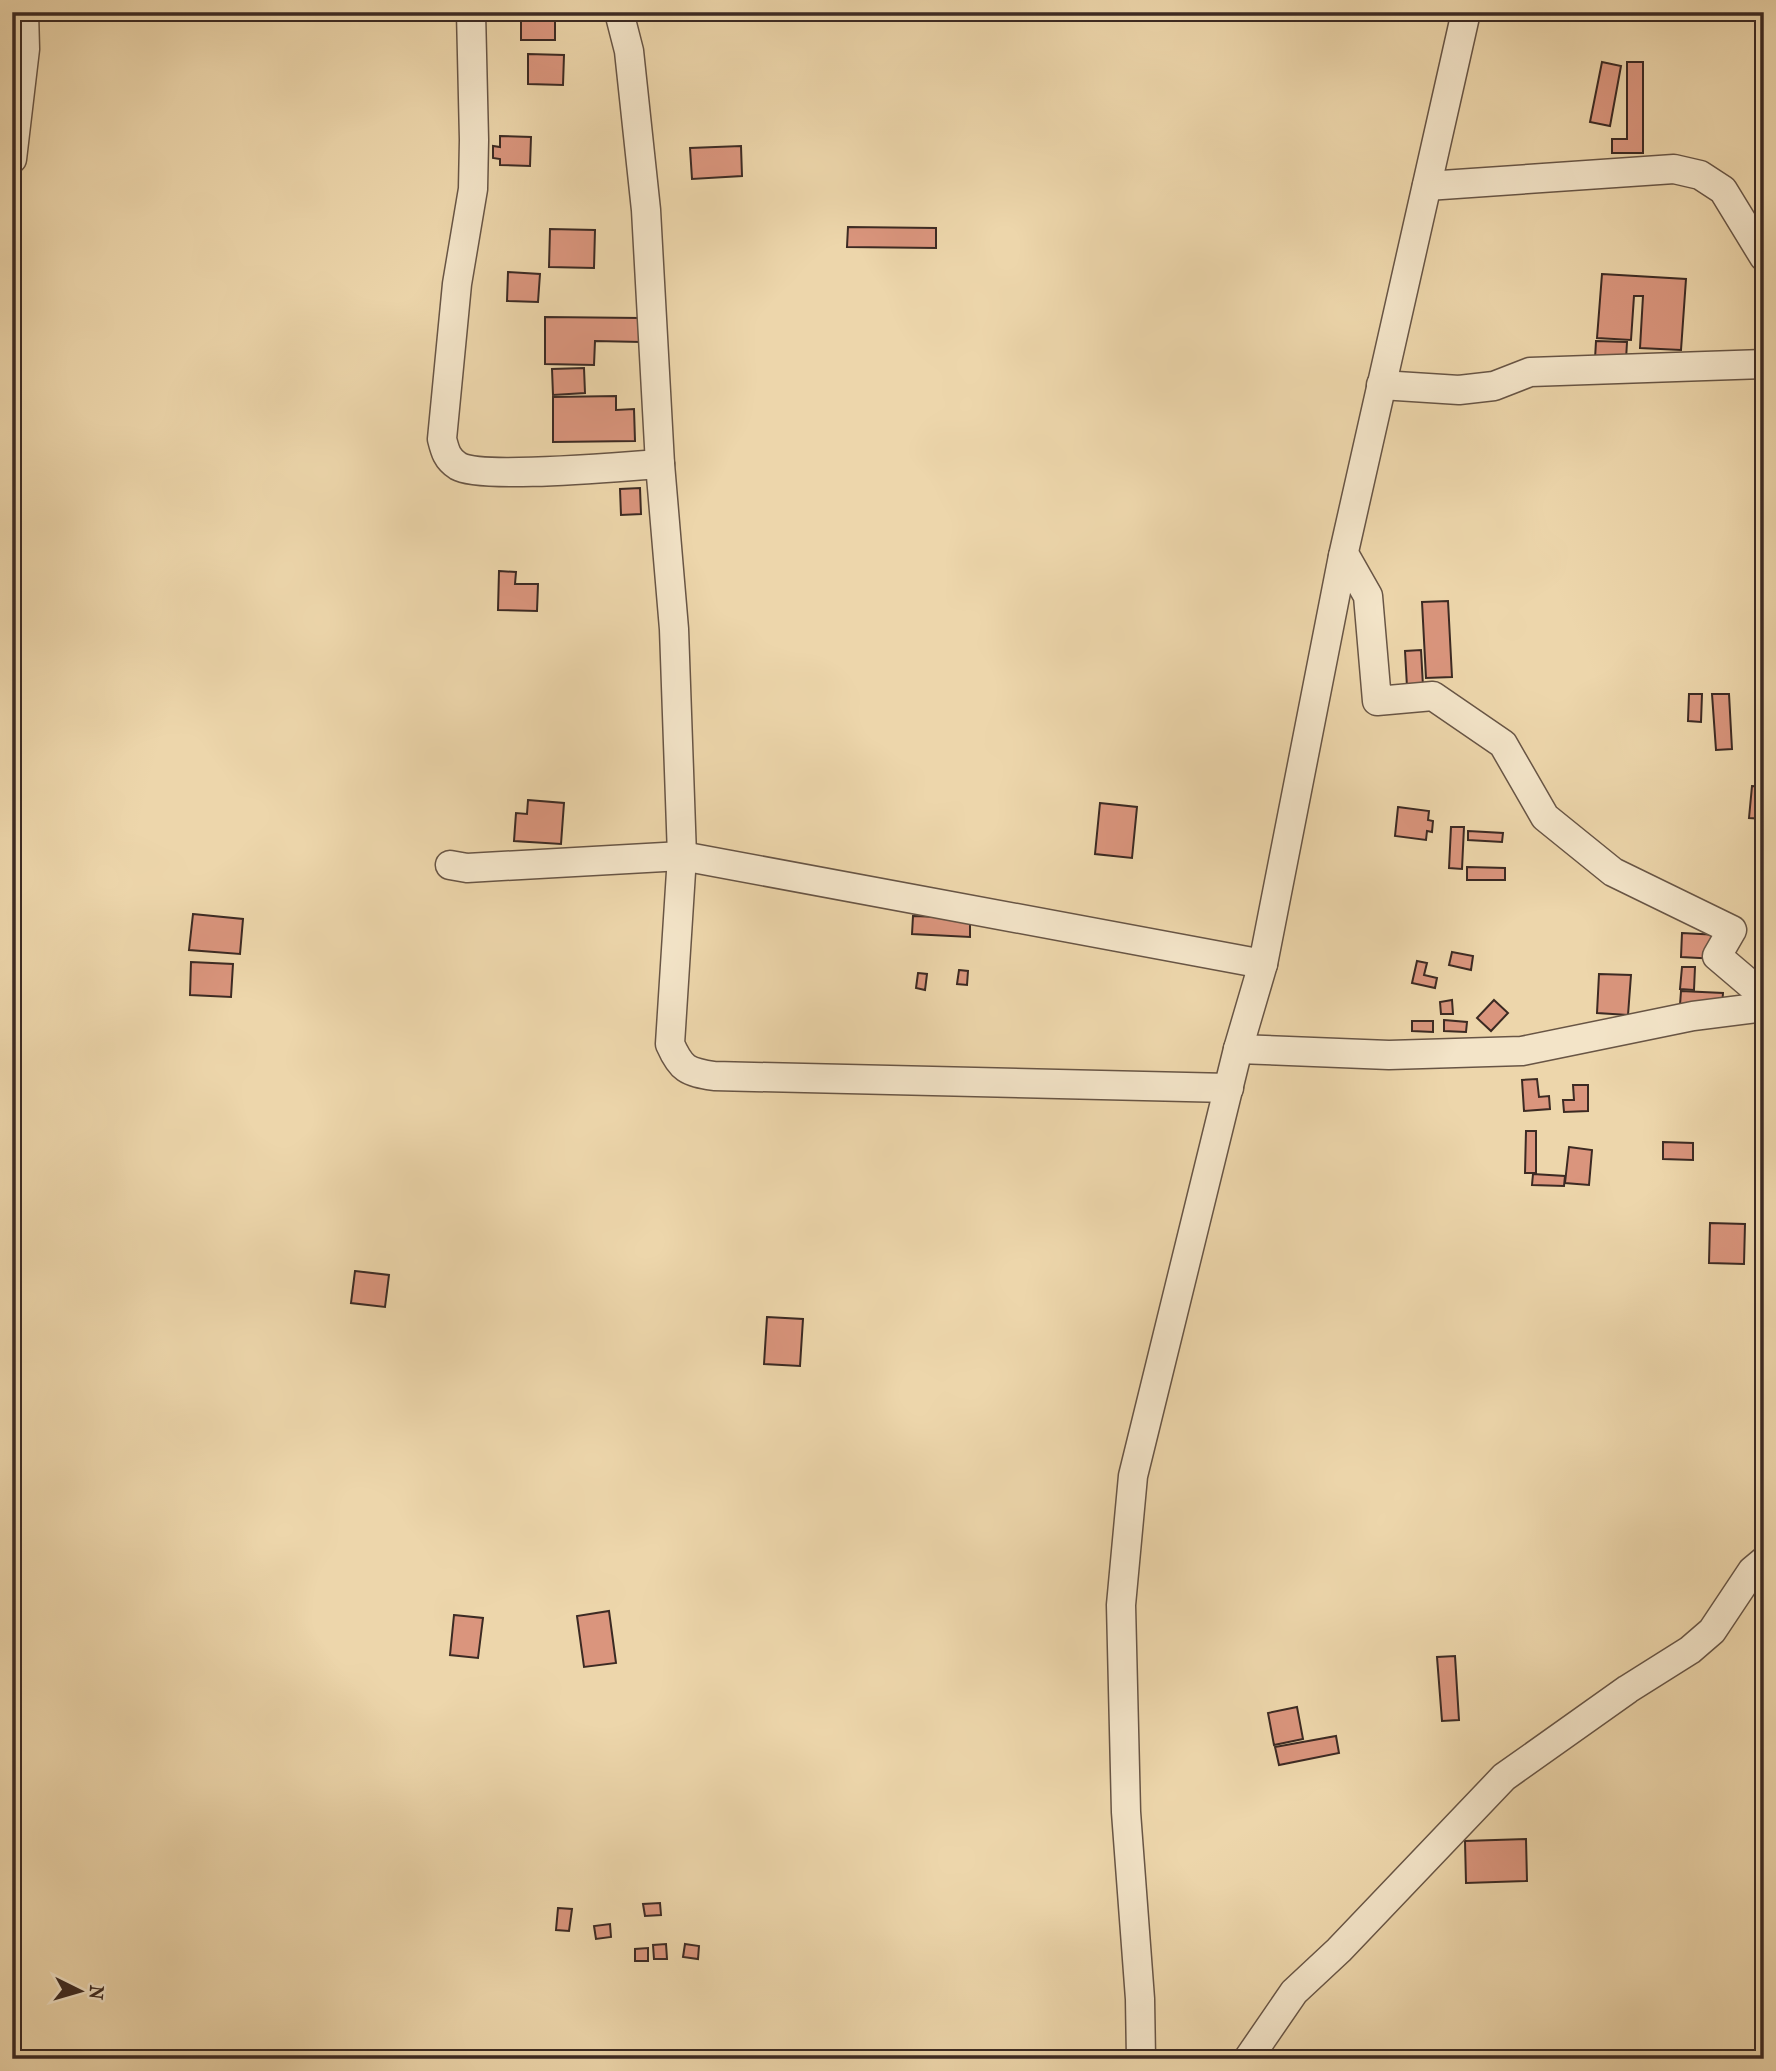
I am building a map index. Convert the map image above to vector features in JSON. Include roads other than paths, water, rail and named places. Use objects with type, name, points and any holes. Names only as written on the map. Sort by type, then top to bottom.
[{"type":"street","points":[[12,159],[25,49],[24,12]]},
{"type":"street","points":[[471,12],[473,189],[457,284],[442,439],[446,455],[459,467],[489,472],[660,464]]},
{"type":"street","points":[[620,12],[629,51],[646,210],[660,464],[674,629],[682,856],[670,1044],[678,1063],[692,1073],[714,1076],[1229,1088]]},
{"type":"street","points":[[1141,2059],[1140,1999],[1126,1812],[1121,1605],[1136,1463],[1238,1049],[1264,964],[1343,556],[1466,12]]},
{"type":"street","points":[[1427,186],[1674,169],[1700,175],[1723,190],[1764,257]]},
{"type":"street","points":[[1381,385],[1459,390],[1494,386],[1530,372],[1764,364]]},
{"type":"street","points":[[1343,556],[1368,596],[1377,701],[1433,696],[1489,732],[1503,744],[1512,757],[1545,817],[1613,872],[1732,930],[1717,956],[1764,996]]},
{"type":"street","points":[[450,865],[467,868],[682,856],[1264,964]]},
{"type":"street","points":[[1238,1049],[1389,1055],[1522,1051],[1693,1016],[1764,1007]]},
{"type":"street","points":[[1248,2059],[1294,1992],[1339,1950],[1504,1777],[1628,1689],[1690,1650],[1712,1631],[1752,1571],[1764,1561]]}]
